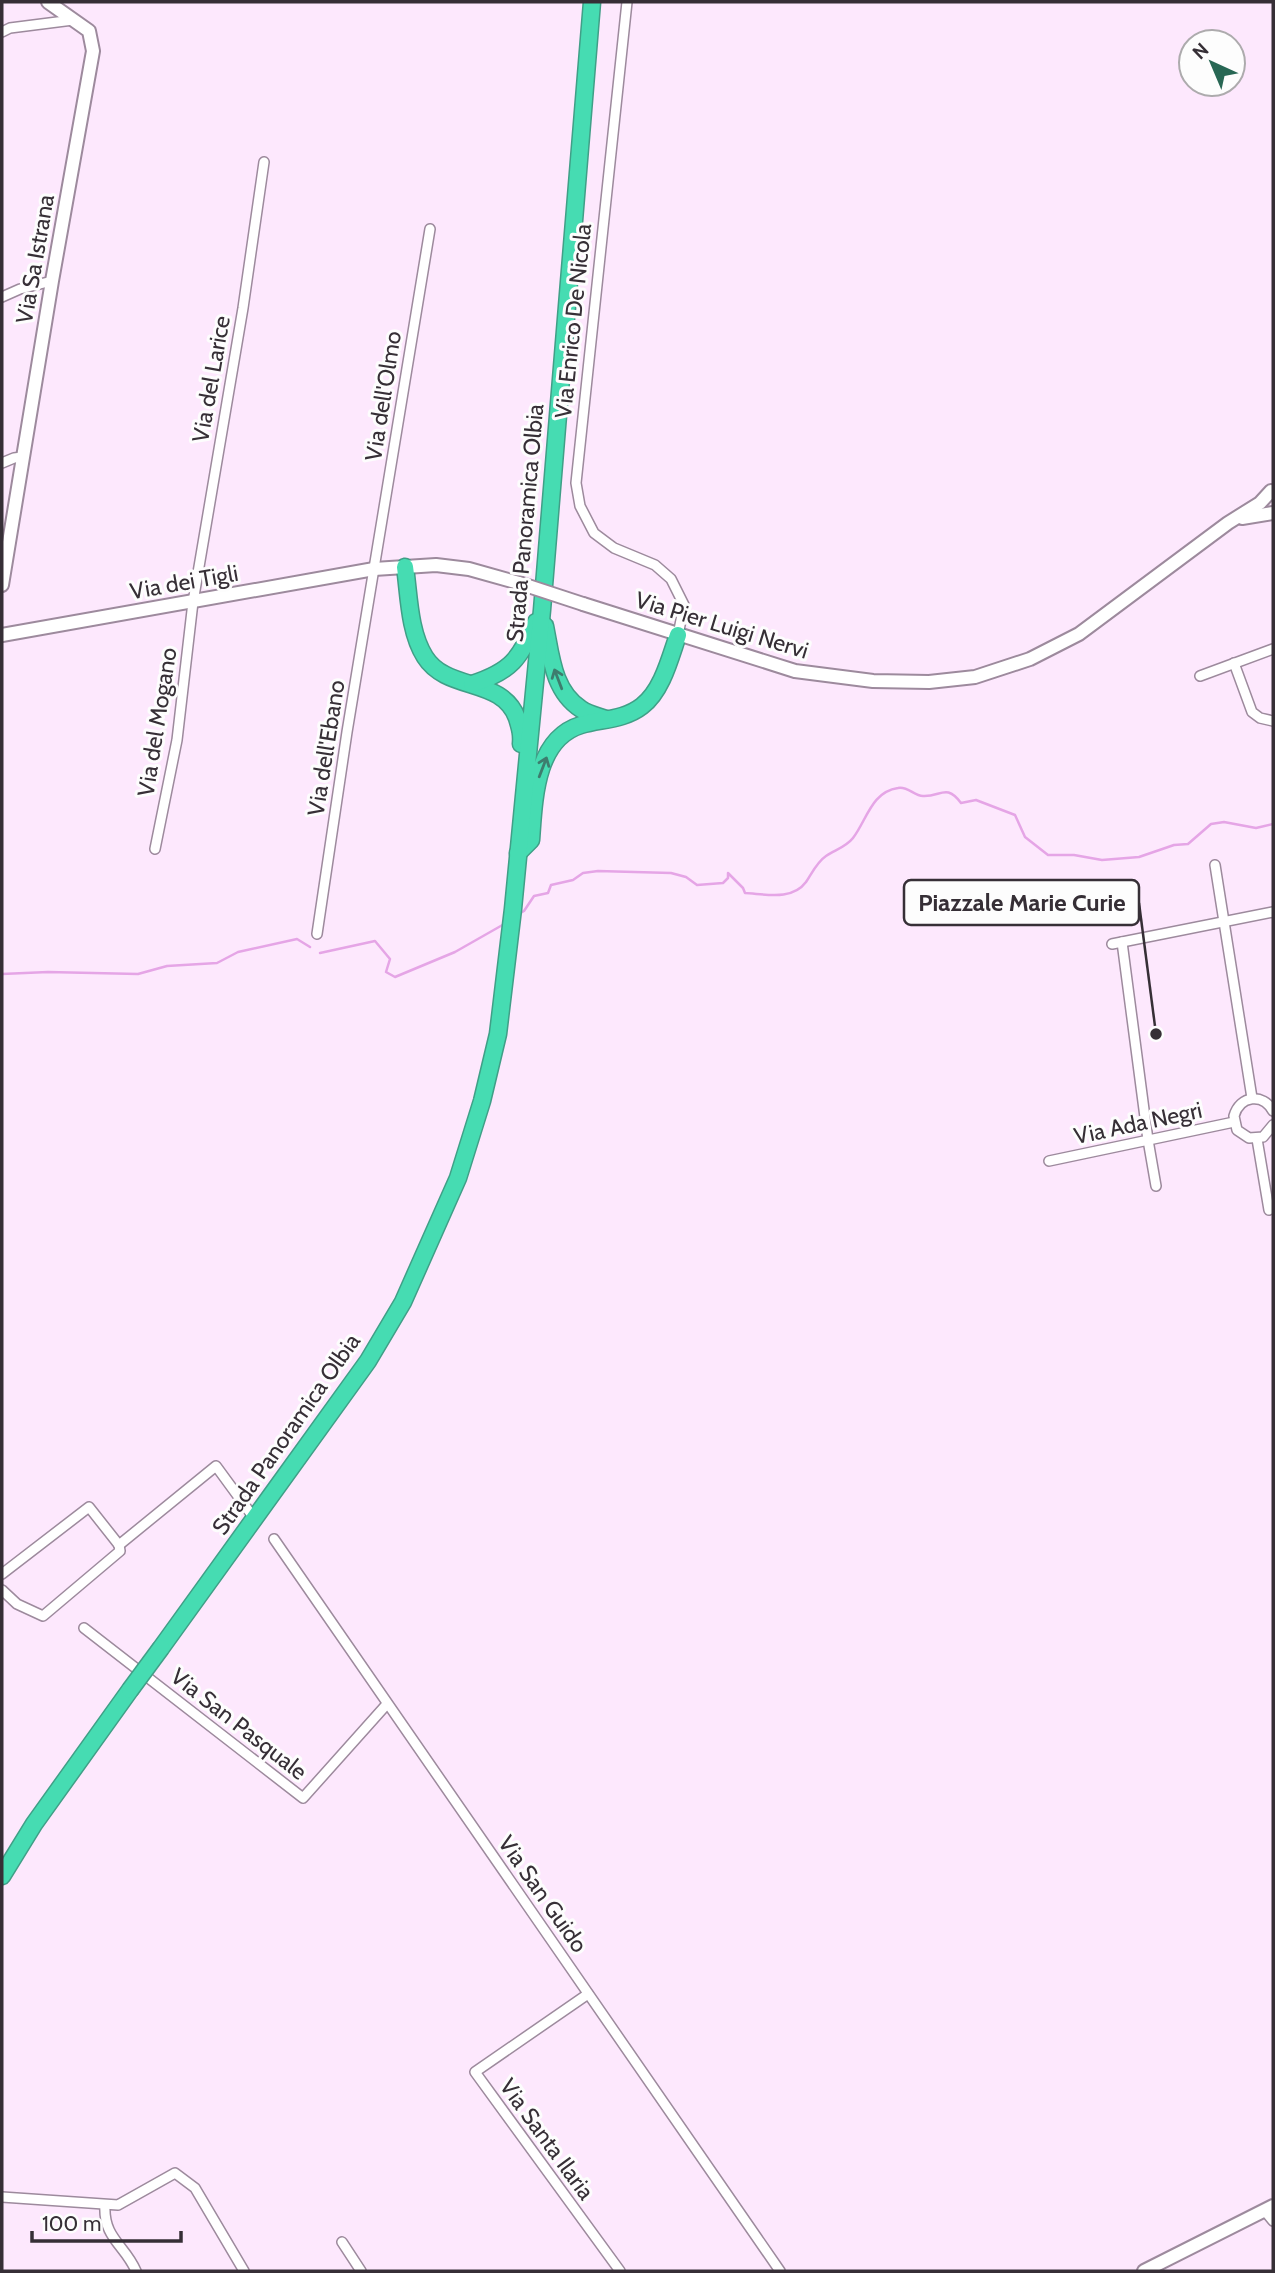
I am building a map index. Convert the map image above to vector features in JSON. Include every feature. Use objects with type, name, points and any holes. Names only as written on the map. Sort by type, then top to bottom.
[{"type":"highway","name":"Strada Panoramica Olbia","points":[[2,1876],[34,1824],[368,1361],[403,1302],[458,1178],[482,1101],[498,1034],[507,971],[542,610],[592,2]]},
{"type":"highway","points":[[405,567],[416,639],[426,659],[438,672],[452,680],[501,695],[514,711],[522,733],[514,806],[520,830]]},
{"type":"highway","points":[[542,610],[556,680],[568,698],[582,710],[608,720]]},
{"type":"highway","points":[[472,684],[496,676],[512,665],[525,646],[542,610]]},
{"type":"highway","points":[[518,857],[531,840],[535,792],[544,761],[560,736],[579,725],[628,715],[644,705],[668,665],[678,635]]},
{"type":"street","name":"Via Sa Istrana","points":[[2,585],[51,281],[93,51],[89,31],[48,2]]},
{"type":"street","name":"Via Enrico De Nicola","points":[[627,2],[576,483],[580,506],[594,533],[614,548],[655,565],[671,579],[684,605],[678,635]]},
{"type":"street","points":[[2,32],[10,28],[73,20]]},
{"type":"street","name":"Via del Larice","points":[[193,602],[243,308],[264,162]]},
{"type":"street","name":"Via dell'Olmo","points":[[374,569],[430,229]]},
{"type":"street","points":[[2,297],[51,281]]},
{"type":"street","points":[[2,463],[22,457]]},
{"type":"street","points":[[1272,489],[1270,503],[1273,511]]},
{"type":"street","name":"Via Pier Luigi Nervi","points":[[374,569],[436,565],[469,569],[795,671],[873,681],[929,682],[975,677],[1030,659],[1079,634],[1228,523],[1260,503],[1272,489]]},
{"type":"street","name":"Via Pier Luigi Nervi","points":[[1228,523],[1273,511]]},
{"type":"street","name":"Via dei Tigli","points":[[2,635],[374,569]]},
{"type":"street","name":"Via dell'Ebano","points":[[317,934],[374,569]]},
{"type":"street","name":"Via del Mogano","points":[[155,849],[177,740],[193,602]]},
{"type":"street","points":[[1200,676],[1273,649]]},
{"type":"street","points":[[1234,663],[1252,712],[1259,718],[1273,721]]},
{"type":"street","points":[[1215,865],[1252,1098]]},
{"type":"street","points":[[1112,944],[1273,912]]},
{"type":"street","points":[[1122,942],[1156,1186]]},
{"type":"street","points":[[1273,1111],[1262,1100],[1252,1098],[1237,1107],[1234,1122],[1237,1130],[1244,1136],[1257,1139],[1267,1135],[1273,1125]]},
{"type":"street","name":"Via Ada Negri","points":[[1049,1161],[1234,1122]]},
{"type":"street","points":[[1257,1139],[1269,1210]]},
{"type":"street","points":[[118,1545],[216,1466],[254,1518]]},
{"type":"street","points":[[2,1574],[89,1507],[120,1551],[43,1616],[17,1604],[2,1590]]},
{"type":"street","name":"Via San Guido","points":[[274,1539],[780,2271]]},
{"type":"street","name":"Via San Pasquale","points":[[85,1628],[303,1798],[387,1704]]},
{"type":"street","name":"Via Santa Ilaria","points":[[588,1994],[475,2072],[620,2271]]},
{"type":"street","points":[[2,2197],[118,2205],[175,2173],[195,2188],[240,2270]]},
{"type":"street","points":[[105,2206],[104,2219],[109,2232],[136,2271]]},
{"type":"street","points":[[1153,2269],[1270,2212]]},
{"type":"street","points":[[342,2242],[361,2271]]},
{"type":"waterway","points":[[517,915],[524,911],[534,896],[548,893],[551,885],[573,880],[583,873],[598,871],[671,873],[686,877],[697,885],[723,883],[728,878],[728,873],[745,893],[778,895],[793,892],[806,882],[823,858],[850,841],[882,795],[898,788],[905,788],[923,796],[947,792],[961,803],[976,800],[1015,815],[1025,837],[1048,855],[1074,855],[1102,860],[1139,857],[1174,845],[1188,844],[1211,824],[1224,822],[1256,828],[1273,824]]},
{"type":"waterway","points":[[320,953],[375,941],[390,959],[386,972],[395,977],[455,952],[506,923]]},
{"type":"waterway","points":[[2,974],[138,974],[167,966],[217,963],[238,952],[297,939],[310,947]]},
{"type":"place","name":"Piazzale Marie Curie","points":[[1156,1034]]}]
